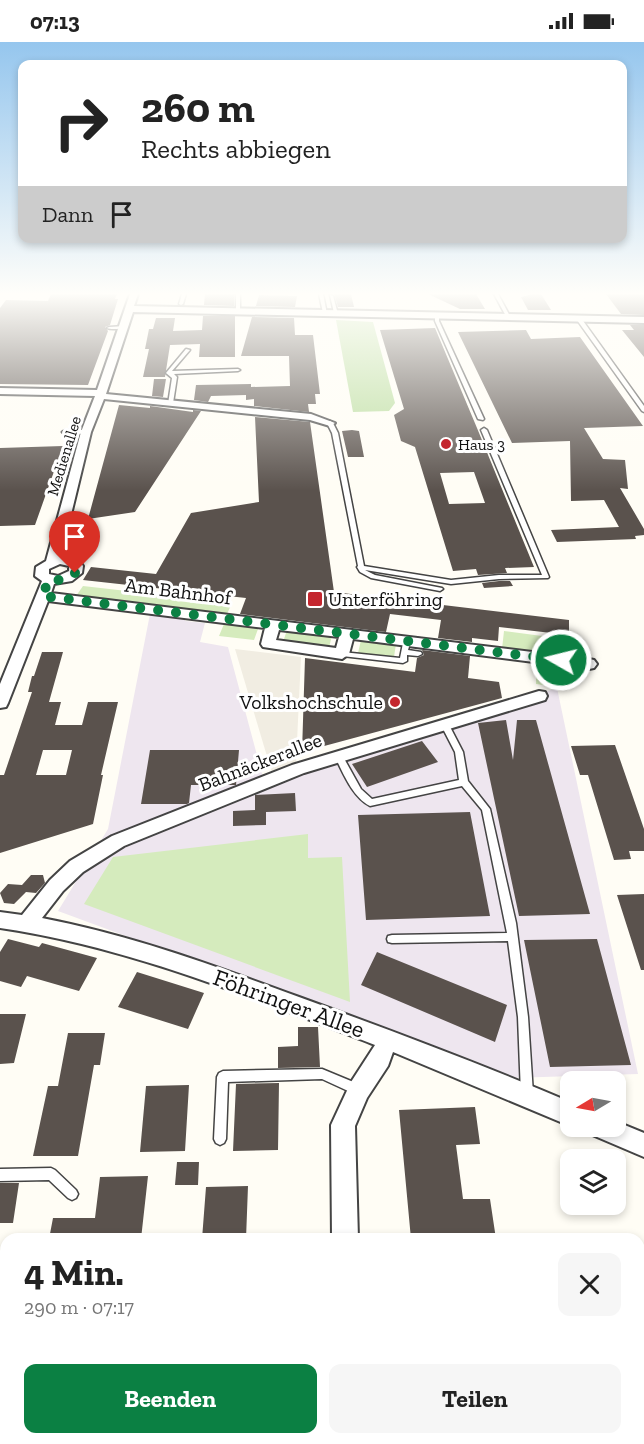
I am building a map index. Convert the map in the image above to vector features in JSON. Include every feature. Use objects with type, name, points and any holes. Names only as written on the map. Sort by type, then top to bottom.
[{"type":"street","name":"Medienallee","points":[[49,580],[42,576],[41,570],[53,561],[86,432],[113,359]]},
{"type":"street","points":[[0,391],[101,395],[312,417],[330,423]]},
{"type":"street","points":[[0,703],[49,580],[66,578],[76,569],[74,563],[70,561],[53,561]]},
{"type":"street","name":"Am Bahnhof","points":[[42,596],[347,633],[405,646],[589,664]]},
{"type":"street","points":[[273,624],[268,644],[342,654],[347,633]]},
{"type":"street","name":"Bahnäckerallee","points":[[27,923],[61,878],[97,851],[274,777],[338,755],[539,696]]},
{"type":"street","name":"Föhringer Allee","points":[[0,921],[27,923],[102,938],[175,962],[388,1039],[560,1110]]},
{"type":"street","points":[[345,1233],[343,1125],[359,1090],[380,1058],[388,1039]]},
{"type":"street","points":[[625,1137],[644,1145]]},
{"type":"lane","points":[[168,373],[180,359]]},
{"type":"lane","points":[[454,359],[481,419]]},
{"type":"lane","points":[[608,359],[644,410]]},
{"type":"lane","points":[[168,373],[238,370]]},
{"type":"lane","points":[[168,373],[175,377],[170,403]]},
{"type":"lane","points":[[330,423],[335,433],[360,567],[373,577],[440,589]]},
{"type":"lane","points":[[360,567],[451,582],[489,577],[546,577],[484,430]]},
{"type":"lane","points":[[65,432],[86,432]]},
{"type":"lane","points":[[342,654],[403,661],[405,646],[418,654]]},
{"type":"lane","points":[[444,723],[459,752],[464,782],[486,809],[513,937],[523,1017],[527,1095]]},
{"type":"lane","points":[[338,755],[358,791],[370,803],[464,782]]},
{"type":"lane","points":[[392,939],[513,937]]},
{"type":"lane","points":[[220,1139],[223,1077],[322,1074],[359,1090]]},
{"type":"lane","points":[[0,1174],[51,1174],[72,1194]]},
{"type":"shaded area","points":[[150,614],[185,617],[185,621],[205,623],[200,642],[228,647],[265,785],[557,688],[638,1074],[626,1074],[626,1071],[560,1071],[560,1076],[511,1078],[58,911],[108,829]]},
{"type":"shaded area","points":[[235,649],[301,657],[296,763],[272,773]]},
{"type":"green space","points":[[343,359],[383,359],[395,403],[389,411],[353,412]]},
{"type":"green space","points":[[83,586],[232,603],[227,614],[76,596]]},
{"type":"green space","points":[[224,624],[258,629],[254,640],[219,636]]},
{"type":"green space","points":[[287,630],[332,635],[329,648],[283,642]]},
{"type":"green space","points":[[504,631],[565,639],[565,648],[544,645],[543,654],[502,649]]},
{"type":"green space","points":[[361,640],[396,644],[394,657],[358,653]]},
{"type":"green space","points":[[536,660],[543,661],[543,664],[558,666],[558,687],[536,684]]},
{"type":"green space","points":[[308,834],[308,858],[342,857],[350,1002],[84,904],[113,857]]},
{"type":"building","points":[[0,359],[97,359],[88,385],[0,384]]},
{"type":"building","points":[[147,359],[168,359],[165,377],[143,377]]},
{"type":"building","points":[[289,359],[316,359],[320,394],[315,394],[316,404],[308,404],[309,412],[254,406],[254,399],[246,400],[246,395],[211,396],[208,402],[194,400],[196,385],[290,386]]},
{"type":"building","name":"Haus 3","points":[[389,359],[448,359],[534,567],[505,568],[507,573],[478,575],[476,569],[453,571],[415,447],[401,441],[394,415],[404,409]],"holes":[[[474,472],[485,503],[449,504],[440,473]]]},
{"type":"building","points":[[471,359],[596,359],[643,426],[584,428],[603,459],[625,460],[628,489],[620,488],[644,529],[644,535],[635,536],[636,539],[557,542],[551,530],[619,527],[604,500],[571,501],[570,441],[512,443]]},
{"type":"building","points":[[154,379],[166,379],[163,397],[152,396]]},
{"type":"building","points":[[119,405],[201,411],[135,512],[88,519]]},
{"type":"building","points":[[255,417],[310,422],[334,592],[569,620],[569,635],[499,627],[498,641],[472,638],[472,642],[438,638],[441,620],[390,614],[386,632],[377,631],[240,614],[246,598],[83,580],[91,567],[156,574],[191,513],[259,502]]},
{"type":"building","points":[[342,431],[359,431],[364,457],[348,457]]},
{"type":"building","points":[[63,446],[35,525],[0,526],[0,448]]},
{"type":"building","points":[[510,581],[513,586],[484,588],[482,583]]},
{"type":"building","name":"Volkshochschule","points":[[422,650],[470,656],[468,678],[499,682],[502,698],[302,752],[305,658],[415,672],[417,658],[424,655]]},
{"type":"building","points":[[42,652],[63,652],[49,702],[61,702],[55,725],[82,725],[88,702],[118,702],[101,775],[103,775],[93,824],[0,853],[0,775],[4,775],[32,692],[28,692],[32,676],[34,676]],"holes":[[[43,750],[72,750],[66,775],[36,775]]]},
{"type":"building","points":[[506,720],[513,760],[517,720],[536,720],[590,914],[519,916],[478,723]]},
{"type":"building","points":[[422,741],[438,762],[367,787],[352,764]]},
{"type":"building","points":[[615,745],[644,829],[644,851],[629,851],[631,859],[614,860],[588,775],[580,775],[571,746]]},
{"type":"building","points":[[150,750],[239,750],[236,785],[191,785],[187,804],[141,804]]},
{"type":"building","points":[[295,793],[296,811],[266,812],[266,825],[233,826],[233,811],[255,810],[255,795]]},
{"type":"building","points":[[470,812],[490,916],[366,920],[358,815]]},
{"type":"building","points":[[31,875],[43,875],[45,883],[36,893],[26,892],[14,904],[4,903],[0,893],[8,884],[22,885]]},
{"type":"building","points":[[644,894],[644,970],[641,970],[617,895]]},
{"type":"building","points":[[8,939],[39,947],[42,943],[97,958],[79,991],[27,976],[21,987],[0,981],[0,952]]},
{"type":"building","points":[[597,939],[631,1065],[550,1067],[524,940]]},
{"type":"building","points":[[377,952],[507,1005],[495,1042],[361,985]]},
{"type":"building","points":[[137,972],[204,993],[188,1029],[118,1007]]},
{"type":"building","points":[[0,1014],[26,1014],[14,1063],[0,1064]]},
{"type":"building","points":[[298,1027],[318,1027],[320,1067],[278,1068],[278,1047],[298,1046]]},
{"type":"building","points":[[68,1033],[105,1033],[100,1065],[94,1065],[78,1156],[33,1156],[48,1086],[58,1086]]},
{"type":"building","points":[[279,1083],[278,1150],[233,1151],[236,1084]]},
{"type":"building","points":[[189,1085],[185,1151],[140,1152],[146,1086]]},
{"type":"building","points":[[475,1107],[480,1144],[456,1145],[463,1199],[490,1199],[495,1233],[410,1233],[399,1110]]},
{"type":"building","points":[[177,1162],[199,1162],[198,1185],[175,1185]]},
{"type":"building","points":[[148,1176],[142,1233],[50,1233],[53,1218],[95,1218],[100,1177]]},
{"type":"building","points":[[0,1183],[19,1183],[13,1223],[0,1223]]},
{"type":"building","points":[[248,1186],[246,1233],[202,1233],[206,1187]]},
{"type":"place","name":"Haus 3","points":[[446,444]]},
{"type":"place","name":"Unterföhring","points":[[315,599]]},
{"type":"place","name":"Volkshochschule","points":[[395,702]]},
{"type":"route","points":[[75,573],[60,580],[49,580],[42,596],[561,660]]}]
